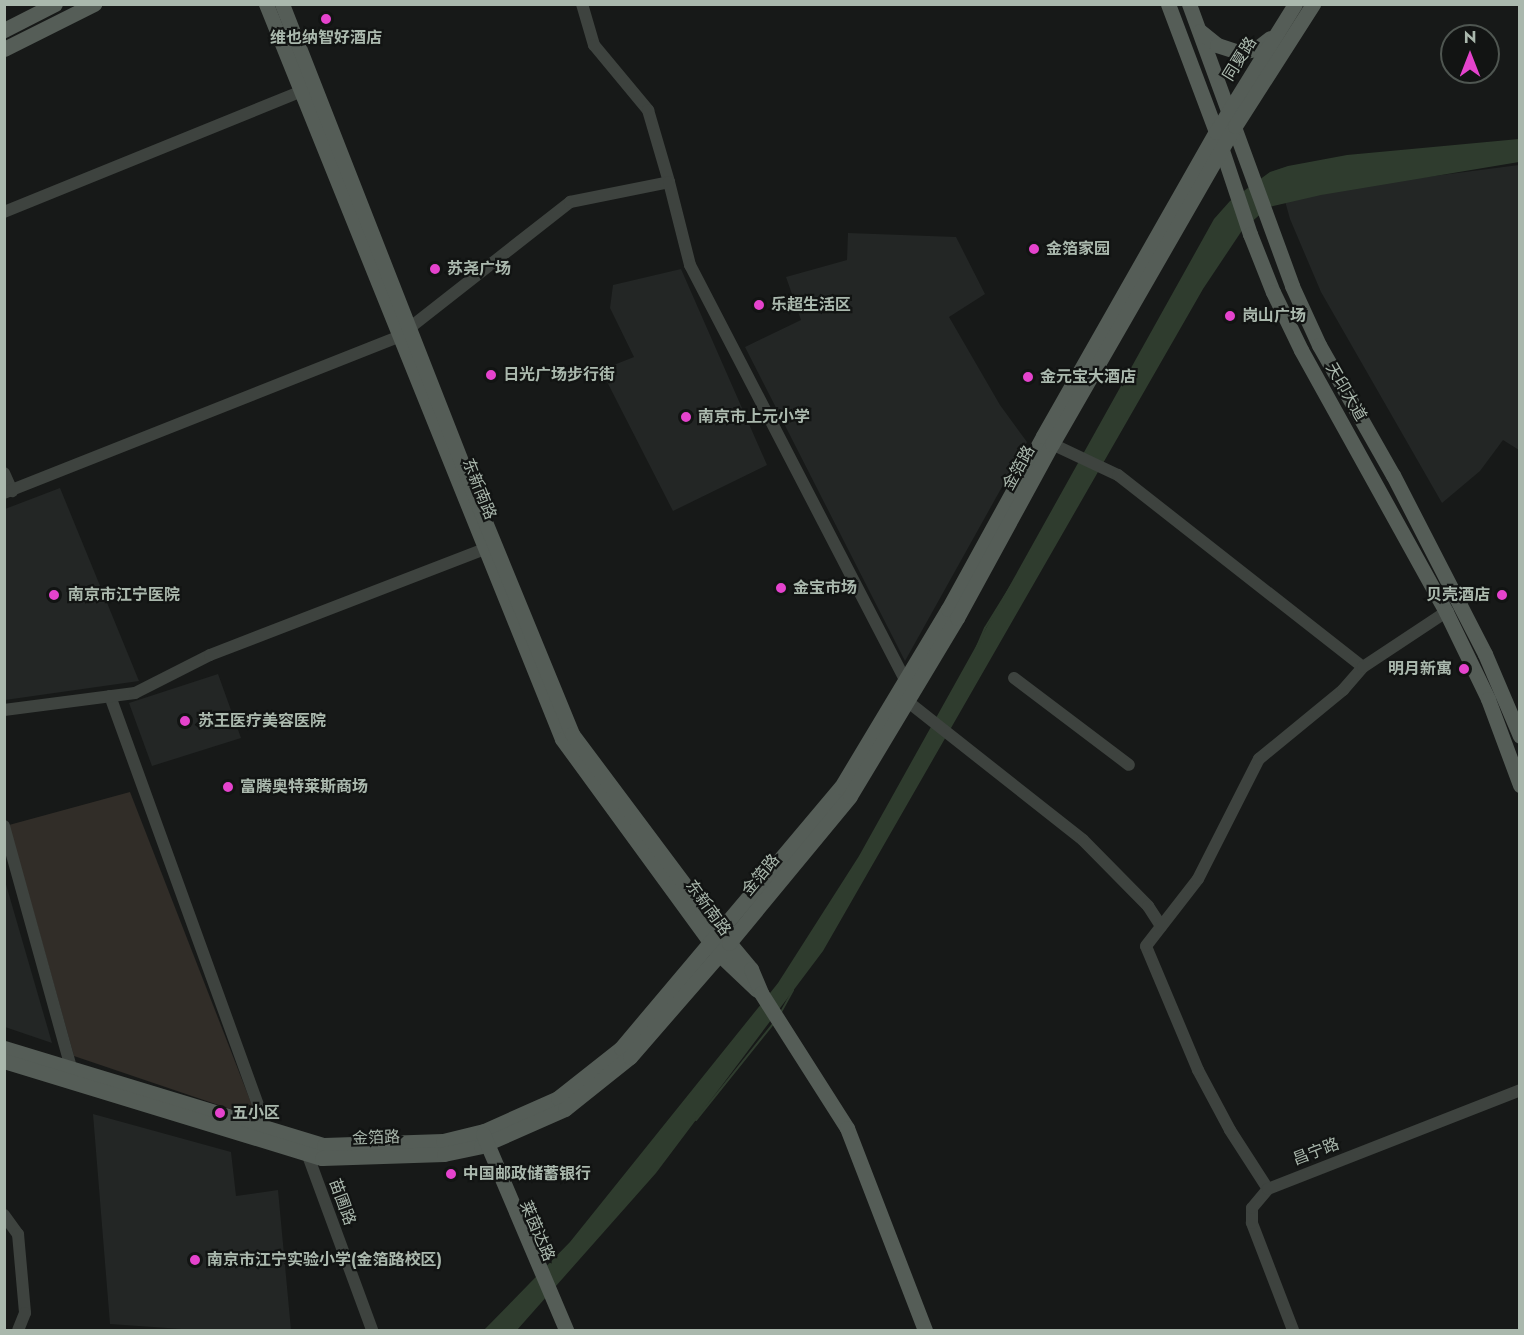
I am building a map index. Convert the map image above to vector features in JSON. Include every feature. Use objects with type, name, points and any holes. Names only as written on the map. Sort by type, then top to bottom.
[{"type":"main road","points":[[4,30],[56,4]]},
{"type":"main road","points":[[4,49],[94,4]]},
{"type":"main road","name":"东新南路","points":[[266,4],[300,92],[572,734],[720,943]]},
{"type":"main road","name":"东新南路","points":[[282,4],[484,549],[562,739],[720,943]]},
{"type":"main road","name":"天印大道","points":[[1168,4],[1216,132],[1250,234],[1301,350],[1446,612],[1488,699],[1520,785]]},
{"type":"main road","name":"天印大道","points":[[1189,4],[1235,126],[1268,223],[1319,345],[1393,474],[1485,654],[1520,736]]},
{"type":"main road","name":"同夏路","points":[[1216,132],[1295,4]]},
{"type":"main road","name":"同夏路","points":[[1235,126],[1313,4]]},
{"type":"main road","points":[[1199,30],[1217,45],[1239,52],[1249,52],[1266,42],[1282,25]]},
{"type":"main road","name":"金箔路","points":[[720,943],[850,796],[957,618],[1052,444],[1235,126]]},
{"type":"main road","name":"金箔路","points":[[4,1048],[70,1075],[322,1158],[444,1154],[565,1109],[630,1057],[841,787],[905,680],[1216,132]]},
{"type":"main road","points":[[720,943],[760,993],[847,1128],[925,1330]]},
{"type":"main road","name":"金箔路","points":[[4,1061],[70,1075],[324,1145],[483,1140]]},
{"type":"main road","points":[[483,1140],[561,1326]]},
{"type":"street","points":[[582,4],[594,45],[648,110],[690,265],[905,680]]},
{"type":"street","points":[[4,212],[300,92]]},
{"type":"street","points":[[4,473],[8,492],[403,333],[570,202],[669,182]]},
{"type":"street","points":[[1052,444],[1118,475],[1363,668]]},
{"type":"street","points":[[4,710],[135,693],[210,655],[484,549]]},
{"type":"street","points":[[1293,1330],[1252,1223],[1252,1208],[1268,1189],[1230,1130],[1198,1070],[1146,946],[1198,879],[1259,759],[1343,690],[1363,668],[1446,612]]},
{"type":"street","points":[[1014,678],[1129,765]]},
{"type":"street","points":[[111,696],[267,1129]]},
{"type":"street","points":[[907,701],[1083,840],[1148,906],[1161,926]]},
{"type":"street","points":[[4,826],[70,1075]]},
{"type":"street","points":[[4,857],[70,1075]]},
{"type":"street","name":"昌宁路","points":[[1268,1189],[1520,1090]]},
{"type":"street","name":"苗圃路","points":[[307,1153],[372,1330]]},
{"type":"street","points":[[4,1215],[18,1234],[25,1312],[18,1330]]},
{"type":"shaded area","points":[[1519,139],[1519,162],[1321,195],[1269,207],[1243,229],[1203,289],[823,951],[656,1173],[517,1330],[484,1330],[570,1242],[778,983],[859,856],[1214,219],[1230,201],[1270,172],[1288,166],[1347,155]]},
{"type":"shaded area","points":[[1519,165],[1519,450],[1503,440],[1480,471],[1442,503],[1321,292],[1290,219],[1285,201],[1395,181]]},
{"type":"shaded area","points":[[848,233],[956,237],[985,294],[949,317],[1000,405],[1027,442],[905,661],[745,347],[801,320],[786,277],[847,260]]},
{"type":"shaded area","name":"南京市上元小学","points":[[681,269],[767,465],[673,511],[601,370],[634,357],[610,308],[613,285]]},
{"type":"shaded area","name":"南京市江宁医院","points":[[60,488],[139,681],[5,700],[5,509]]},
{"type":"shaded area","name":"苏王医疗美容医院","points":[[218,674],[241,738],[152,766],[129,703]]},
{"type":"shaded area","points":[[130,792],[257,1118],[74,1056],[9,825]]},
{"type":"shaded area","points":[[5,881],[52,1043],[5,1027]]},
{"type":"shaded area","name":"南京市江宁实验小学(金箔路校区)","points":[[93,1114],[231,1152],[236,1196],[278,1190],[291,1330],[196,1330],[110,1324]]},
{"type":"waterway","points":[[976,649],[985,628],[1014,581]]},
{"type":"waterway","points":[[781,1012],[793,990]]},
{"type":"waterway","points":[[696,1120],[773,1024]]},
{"type":"place","name":"维也纳智好酒店","points":[[326,19]]},
{"type":"place","name":"金箔家园","points":[[1034,249]]},
{"type":"place","name":"苏尧广场","points":[[435,269]]},
{"type":"place","name":"乐超生活区","points":[[759,305]]},
{"type":"place","name":"岗山广场","points":[[1230,316]]},
{"type":"place","name":"日光广场步行街","points":[[491,375]]},
{"type":"place","name":"金元宝大酒店","points":[[1028,377]]},
{"type":"place","name":"南京市上元小学","points":[[686,417]]},
{"type":"place","name":"金宝市场","points":[[781,588]]},
{"type":"place","name":"南京市江宁医院","points":[[54,595]]},
{"type":"place","name":"贝壳酒店","points":[[1502,595]]},
{"type":"place","name":"明月新寓","points":[[1464,669]]},
{"type":"place","name":"苏王医疗美容医院","points":[[185,721]]},
{"type":"place","name":"富腾奥特莱斯商场","points":[[228,787]]},
{"type":"place","name":"五小区","points":[[220,1113]]},
{"type":"place","name":"中国邮政储蓄银行","points":[[451,1174]]},
{"type":"place","name":"南京市江宁实验小学(金箔路校区)","points":[[195,1260]]}]
